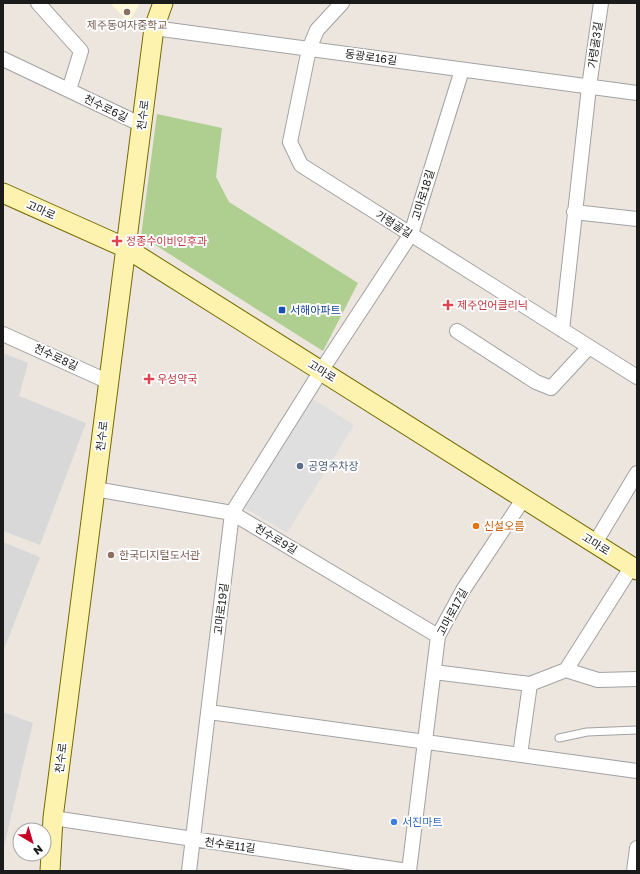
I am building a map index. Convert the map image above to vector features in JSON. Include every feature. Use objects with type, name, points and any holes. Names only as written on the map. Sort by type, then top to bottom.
[{"type":"street","points":[[38,3],[81,51],[69,90]]},
{"type":"street","name":"천수로","points":[[50,871],[53,818],[154,28],[162,3]]},
{"type":"street","name":"가령골길","points":[[342,3],[317,30],[309,49],[290,142],[301,165],[637,377]]},
{"type":"street","name":"가령골3길","points":[[589,87],[601,3]]},
{"type":"street","name":"동광로16길","points":[[154,28],[637,93]]},
{"type":"street","name":"천수로6길","points":[[3,59],[142,125]]},
{"type":"street","name":"고마로18길","points":[[321,370],[411,234],[462,70]]},
{"type":"street","points":[[562,330],[589,87]]},
{"type":"street","name":"고마로","points":[[3,193],[126,248],[634,568],[566,670]]},
{"type":"street","points":[[574,212],[637,219]]},
{"type":"street","points":[[457,330],[536,382],[551,388],[589,347]]},
{"type":"street","name":"천수로8길","points":[[3,334],[109,382]]},
{"type":"street","name":"고마로19길","points":[[189,871],[232,513],[321,370]]},
{"type":"street","points":[[595,543],[637,473]]},
{"type":"street","name":"천수로9길","points":[[96,489],[232,513],[438,636]]},
{"type":"street","name":"고마로17길","points":[[408,871],[426,742],[438,636],[463,590],[524,498]]},
{"type":"street","points":[[434,672],[530,684],[566,670],[598,680],[637,679]]},
{"type":"street","points":[[520,755],[530,684]]},
{"type":"street","points":[[209,712],[637,771]]},
{"type":"street","name":"천수로11길","points":[[53,818],[408,871]]},
{"type":"street","points":[[634,871],[637,848]]},
{"type":"lane","points":[[559,738],[587,732],[637,730]]},
{"type":"shaded area","name":"제주동여자중학교","points":[[110,3],[140,3],[129,22]]},
{"type":"shaded area","points":[[3,353],[28,363],[19,396],[86,423],[40,545],[3,531]]},
{"type":"shaded area","name":"공영주차장","points":[[313,399],[354,425],[287,533],[245,508]]},
{"type":"shaded area","points":[[3,542],[40,557],[3,652]]},
{"type":"shaded area","points":[[3,712],[33,723],[3,851]]},
{"type":"green space","points":[[157,114],[222,128],[216,177],[229,202],[358,283],[323,351],[141,236]]},
{"type":"place","name":"제주동여자중학교","points":[[127,12]]},
{"type":"place","name":"정종수이비인후과","points":[[117,241]]},
{"type":"place","name":"제주언어클리닉","points":[[448,305]]},
{"type":"place","name":"서해아파트","points":[[282,310]]},
{"type":"place","name":"우성약국","points":[[149,379]]},
{"type":"place","name":"공영주차장","points":[[300,466]]},
{"type":"place","name":"신설오름","points":[[476,526]]},
{"type":"place","name":"한국디지털도서관","points":[[111,555]]},
{"type":"place","name":"서진마트","points":[[394,822]]}]
